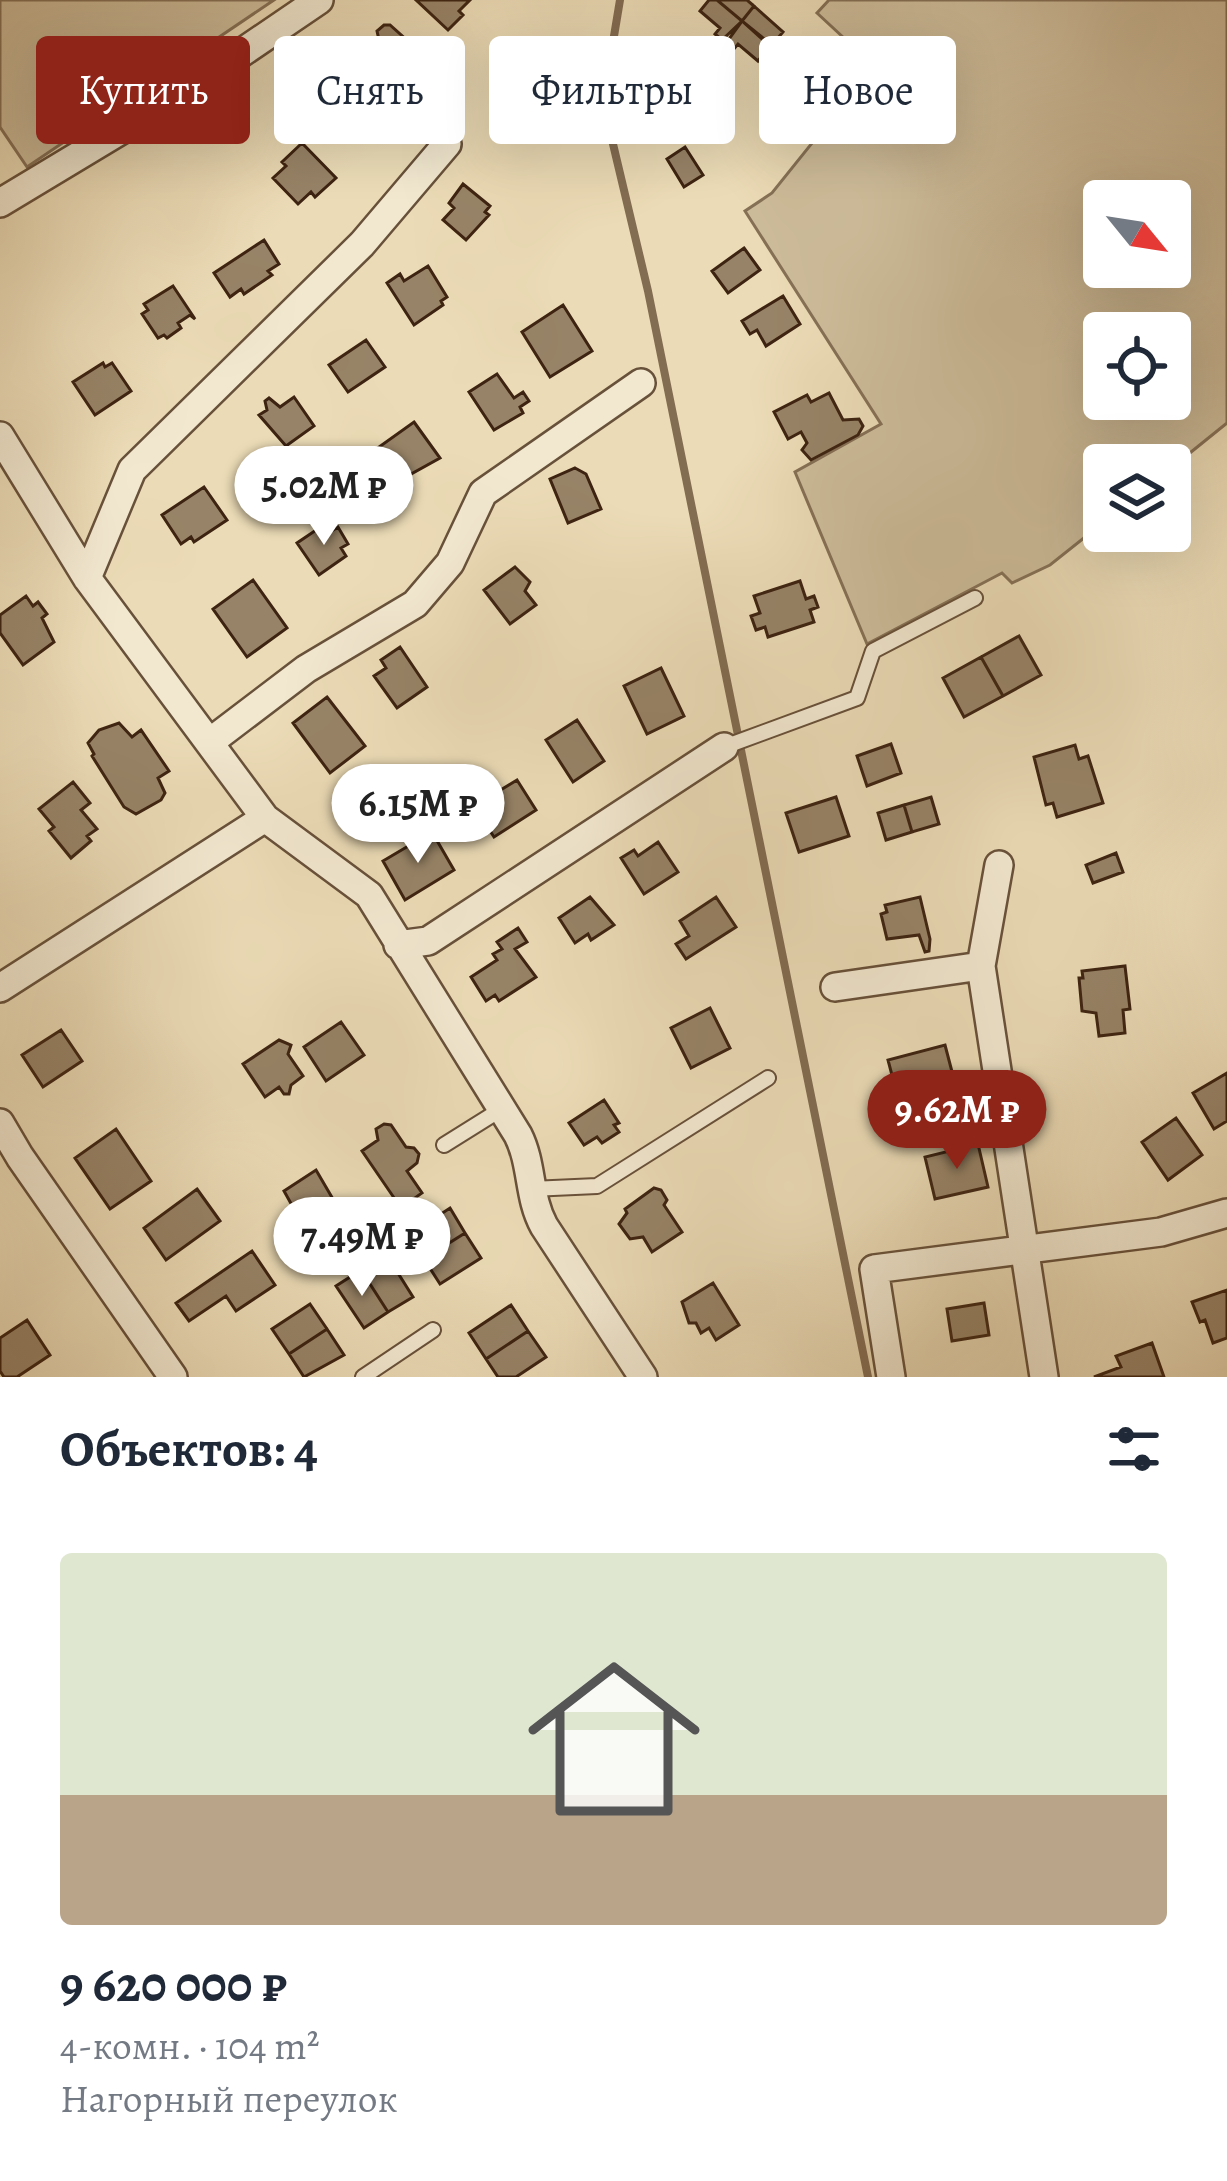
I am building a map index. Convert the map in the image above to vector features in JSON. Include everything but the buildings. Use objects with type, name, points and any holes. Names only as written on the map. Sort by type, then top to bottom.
[{"type":"street","points":[[0,203],[181,94],[319,0]]},
{"type":"street","points":[[87,578],[132,470],[362,244],[447,144]]},
{"type":"street","points":[[210,742],[306,669],[416,604],[450,563],[483,493],[641,383]]},
{"type":"street","points":[[0,436],[87,578],[266,818],[369,895],[529,1157],[535,1210],[544,1226],[644,1377]]},
{"type":"street","points":[[398,945],[428,941],[724,747]]},
{"type":"street","points":[[0,988],[266,818]]},
{"type":"street","points":[[999,865],[981,966],[1044,1377]]},
{"type":"street","points":[[835,987],[981,966]]},
{"type":"street","points":[[0,1123],[173,1377]]},
{"type":"street","points":[[891,1377],[874,1270],[1161,1232],[1227,1213]]},
{"type":"lane","points":[[724,747],[856,698],[873,651],[975,598]]},
{"type":"lane","points":[[531,1189],[597,1186],[768,1078]]},
{"type":"lane","points":[[444,1145],[500,1110]]},
{"type":"lane","points":[[363,1377],[433,1330]]},
{"type":"shaded area","points":[[0,0],[274,0],[221,36],[36,36],[36,144],[61,144],[27,167],[0,127]]},
{"type":"shaded area","points":[[829,0],[1227,0],[1227,423],[1191,452],[1191,444],[1083,444],[1083,539],[1050,565],[1012,583],[1002,573],[867,644],[795,472],[881,424],[745,211],[772,193],[811,144],[956,144],[956,36],[842,36],[817,13]]},
{"type":"waterway","points":[[620,0],[603,102],[648,291],[868,1377]]}]
